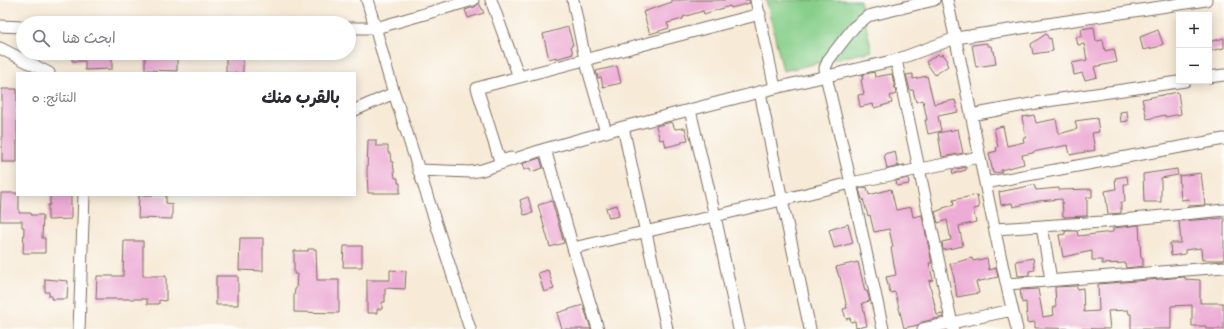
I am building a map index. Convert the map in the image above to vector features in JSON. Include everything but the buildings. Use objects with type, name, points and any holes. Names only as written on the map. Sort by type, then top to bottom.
[{"type":"street","points":[[367,0],[376,28],[383,58],[418,170],[470,329]]},
{"type":"street","points":[[356,28],[376,28],[473,0]]},
{"type":"street","points":[[491,0],[519,77]]},
{"type":"street","points":[[573,0],[585,59],[606,132]]},
{"type":"street","points":[[756,0],[775,88]]},
{"type":"street","points":[[883,329],[825,68],[829,59],[854,27],[868,16],[934,0]]},
{"type":"street","points":[[947,0],[956,38],[979,157],[1017,329]]},
{"type":"street","points":[[760,14],[477,88],[500,160],[775,88],[896,60],[956,38],[1206,0]]},
{"type":"street","points":[[0,26],[16,27]]},
{"type":"street","points":[[0,48],[16,56]]},
{"type":"street","points":[[24,60],[47,72]]},
{"type":"street","points":[[896,60],[953,326]]},
{"type":"street","points":[[1212,77],[1224,75]]},
{"type":"street","points":[[971,114],[1176,82]]},
{"type":"street","points":[[760,92],[810,329]]},
{"type":"street","points":[[356,110],[394,93]]},
{"type":"street","points":[[690,110],[715,216],[739,329]]},
{"type":"street","points":[[623,127],[667,329]]},
{"type":"street","points":[[985,183],[1224,139]]},
{"type":"street","points":[[418,170],[471,172],[482,170],[545,149]]},
{"type":"street","points":[[545,149],[598,329]]},
{"type":"street","points":[[573,248],[851,183],[979,157]]},
{"type":"street","points":[[79,329],[84,196]]},
{"type":"street","points":[[995,229],[1102,222],[1224,210]]},
{"type":"street","points":[[1042,226],[1051,280]]},
{"type":"street","points":[[1007,284],[1224,267]]},
{"type":"street","points":[[923,329],[953,326],[1012,310]]},
{"type":"green space","points":[[766,0],[860,0],[872,51],[783,71]]}]
